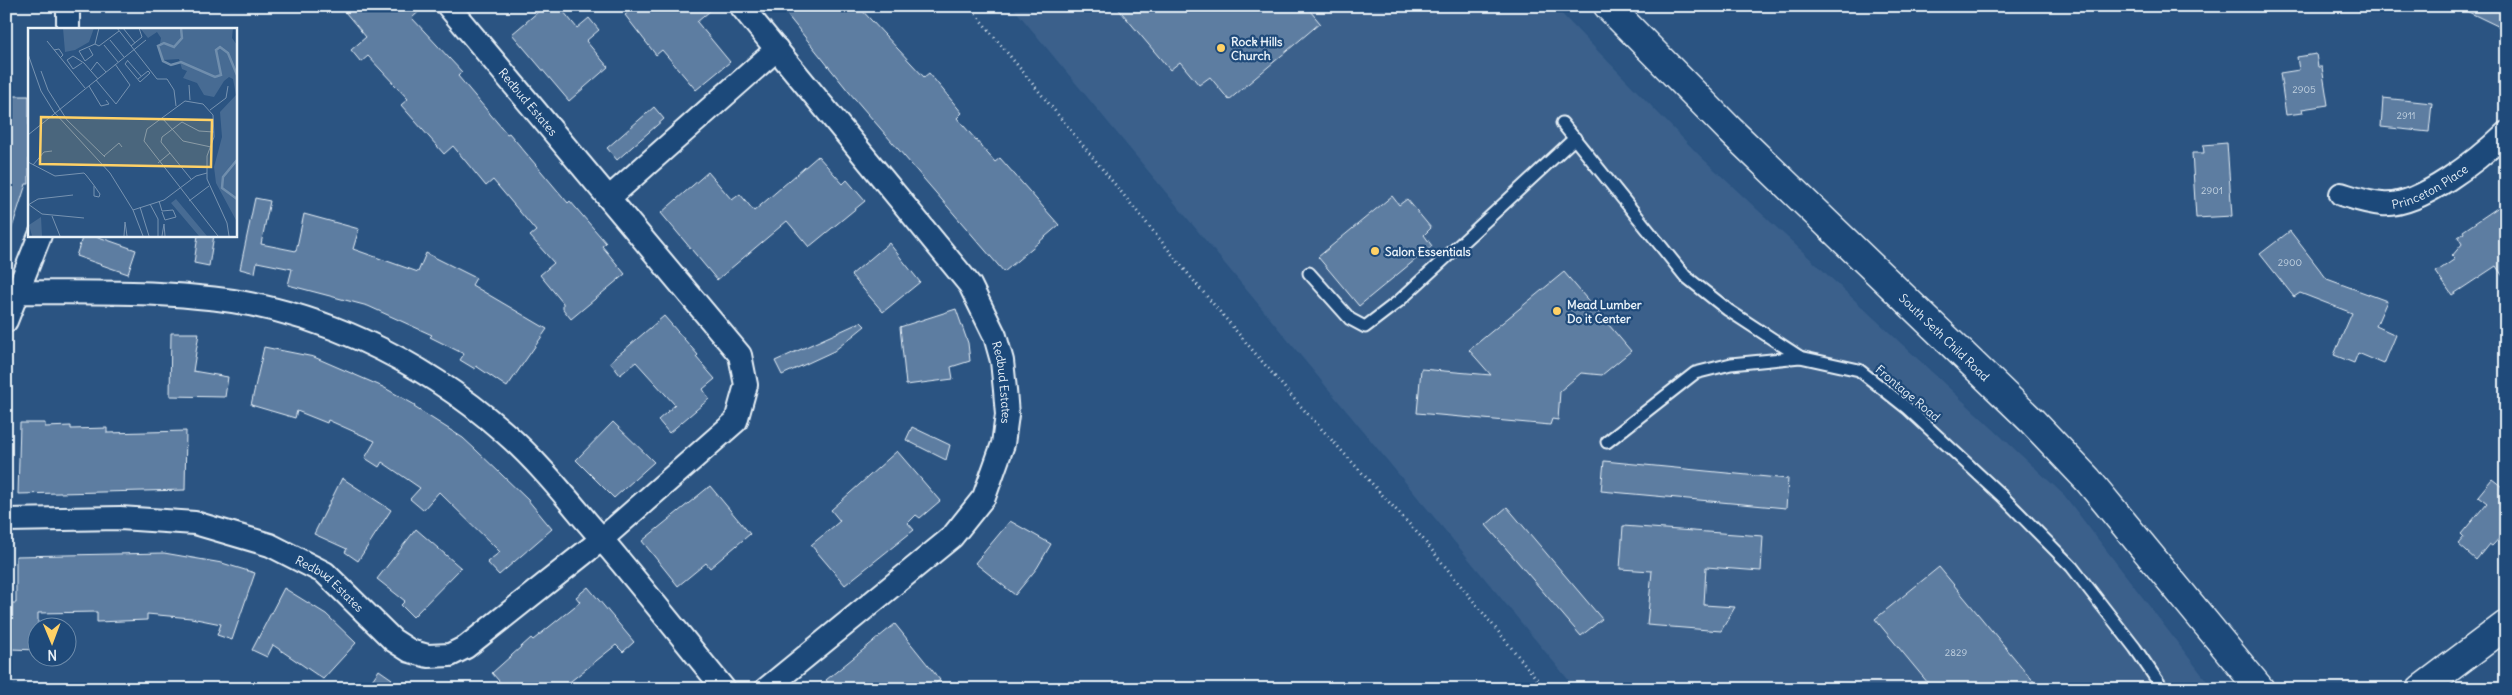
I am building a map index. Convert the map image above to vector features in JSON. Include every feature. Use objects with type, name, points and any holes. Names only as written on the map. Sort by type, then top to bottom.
[{"type":"main road","name":"South Seth Child Road","points":[[1608,6],[1731,130],[2038,427],[2088,480],[2260,689]]},
{"type":"main road","points":[[2421,689],[2506,624]]},
{"type":"street","points":[[68,6],[68,28]]},
{"type":"street","name":"Redbud Estates","points":[[6,520],[120,518],[195,523],[270,544],[325,574],[393,640],[410,651],[428,656],[450,655],[466,647],[602,539],[736,421],[746,386],[740,355],[448,6]]},
{"type":"street","name":"Redbud Estates","points":[[741,6],[970,285],[995,336],[1002,361],[1007,414],[1003,444],[984,497],[952,537],[766,689]]},
{"type":"street","points":[[609,198],[777,49]]},
{"type":"street","name":"Princeton Place","points":[[2341,194],[2383,205],[2405,202],[2457,172],[2506,133]]},
{"type":"street","points":[[6,321],[40,236]]},
{"type":"street","points":[[16,292],[198,296],[282,312],[338,329],[430,375],[505,433],[555,484],[724,689]]},
{"type":"lane","name":"Frontage Road","points":[[1562,123],[1685,276],[1728,310],[1800,357],[1859,370],[1907,408],[2002,496],[2072,567],[2135,648],[2163,689]]},
{"type":"lane","points":[[1310,273],[1350,319],[1365,328],[1399,301],[1574,138]]},
{"type":"lane","points":[[1607,442],[1695,373],[1731,364],[1800,357]]},
{"type":"path","points":[[969,6],[1210,301],[1294,399],[1422,538],[1545,689]]},
{"type":"shaded area","points":[[1012,6],[1554,6],[1701,157],[2064,495],[2213,689],[1576,689]]},
{"type":"building","points":[[340,6],[425,6],[412,18],[462,72],[458,76],[507,134],[509,133],[568,203],[570,201],[606,243],[602,246],[625,274],[571,319],[563,309],[563,303],[540,275],[554,263],[530,236],[536,231],[493,180],[486,186],[453,146],[444,154],[401,105],[408,99],[368,56],[361,62],[351,50],[366,37]]},
{"type":"building","points":[[545,6],[559,6],[577,28],[589,18],[599,30],[586,41],[608,67],[569,101],[512,34]]},
{"type":"building","points":[[635,6],[716,6],[697,22],[730,62],[696,90],[662,50],[656,55],[625,15]]},
{"type":"building","points":[[780,6],[858,6],[924,77],[929,73],[962,113],[957,118],[995,162],[1000,158],[1059,225],[1004,272],[849,92]]},
{"type":"building","name":"Rock Hills Church","points":[[1116,6],[1306,6],[1320,23],[1229,100],[1210,77],[1199,85],[1180,62],[1170,70]]},
{"type":"building","points":[[2456,6],[2506,6],[2506,30]]},
{"type":"building","points":[[2316,54],[2318,67],[2322,67],[2328,105],[2302,109],[2303,113],[2286,115],[2280,73],[2299,70],[2297,57]]},
{"type":"building","points":[[6,96],[28,96],[28,184],[26,184],[10,234],[6,233]]},
{"type":"building","points":[[2383,98],[2432,103],[2429,132],[2381,127]]},
{"type":"building","points":[[654,107],[664,119],[617,160],[607,148]]},
{"type":"building","points":[[2227,143],[2232,216],[2196,218],[2192,153],[2204,153],[2203,145]]},
{"type":"building","points":[[818,156],[843,184],[847,180],[865,201],[809,247],[787,221],[717,280],[661,213],[708,172],[732,200],[740,194],[754,211]]},
{"type":"building","name":"Salon Essentials","points":[[1392,196],[1399,205],[1407,199],[1431,228],[1424,235],[1432,246],[1359,306],[1318,257]]},
{"type":"building","points":[[255,198],[270,201],[261,244],[296,251],[304,214],[359,229],[353,249],[418,272],[426,253],[476,278],[472,285],[547,329],[507,387],[476,366],[475,369],[460,360],[464,354],[430,337],[432,335],[368,306],[288,285],[292,269],[257,262],[255,273],[240,269]]},
{"type":"building","points":[[2506,202],[2506,281],[2496,266],[2452,295],[2436,272],[2455,259],[2452,256],[2462,244],[2458,237],[2464,233],[2463,231]]},
{"type":"building","points":[[2290,231],[2327,279],[2387,301],[2376,326],[2396,335],[2384,364],[2358,353],[2354,363],[2334,355],[2352,313],[2300,293],[2294,297],[2260,254]]},
{"type":"building","points":[[83,236],[96,236],[136,250],[128,274],[76,256]]},
{"type":"building","points":[[198,236],[214,236],[209,266],[194,263]]},
{"type":"building","points":[[889,243],[920,282],[883,312],[851,275]]},
{"type":"building","name":"Mead Lumber Do it Center","points":[[1564,272],[1631,351],[1602,375],[1581,373],[1560,391],[1558,420],[1552,419],[1550,425],[1417,413],[1421,369],[1491,375],[1469,350]]},
{"type":"building","points":[[956,309],[968,343],[970,361],[951,367],[953,379],[906,385],[900,327]]},
{"type":"building","points":[[664,316],[698,355],[696,357],[715,379],[703,389],[709,399],[669,433],[658,420],[675,405],[636,362],[620,375],[610,362]]},
{"type":"building","points":[[861,322],[865,326],[834,351],[782,375],[775,361]]},
{"type":"building","points":[[171,333],[199,333],[193,371],[228,377],[225,397],[170,396]]},
{"type":"building","points":[[264,347],[314,357],[383,387],[415,405],[414,407],[463,438],[528,500],[552,529],[499,575],[487,562],[500,552],[439,492],[423,510],[410,499],[420,488],[382,462],[379,467],[365,458],[375,441],[328,420],[327,423],[297,411],[295,418],[251,405]]},
{"type":"building","points":[[613,422],[654,462],[614,498],[576,460]]},
{"type":"building","points":[[20,423],[45,423],[45,427],[71,426],[71,429],[107,428],[107,433],[186,431],[185,490],[18,494]]},
{"type":"building","points":[[912,427],[950,445],[946,460],[906,440]]},
{"type":"building","points":[[897,451],[940,501],[920,518],[916,515],[908,523],[914,530],[845,585],[811,545],[840,521],[831,510]]},
{"type":"building","points":[[1604,461],[1788,479],[1786,508],[1601,491]]},
{"type":"building","points":[[342,478],[391,510],[358,561],[345,552],[347,549],[314,534]]},
{"type":"building","points":[[2492,479],[2506,490],[2506,531],[2492,546],[2489,544],[2476,560],[2458,544],[2464,537],[2461,534],[2487,503],[2478,496]]},
{"type":"building","points":[[710,486],[750,534],[710,568],[706,563],[678,586],[642,541]]},
{"type":"building","points":[[1507,507],[1602,619],[1581,636],[1486,525]]},
{"type":"building","points":[[1010,521],[1051,544],[1037,568],[1015,595],[975,563]]},
{"type":"building","points":[[1623,526],[1763,536],[1761,571],[1706,567],[1704,605],[1735,607],[1721,631],[1647,625],[1652,571],[1620,569]]},
{"type":"building","points":[[416,529],[461,568],[413,617],[401,605],[405,601],[377,579]]},
{"type":"building","points":[[164,553],[222,563],[255,573],[232,640],[217,635],[221,624],[191,618],[147,614],[147,620],[97,622],[97,612],[38,613],[38,618],[28,618],[28,650],[11,649],[12,603],[16,603],[16,556]]},
{"type":"building","points":[[1939,567],[2040,689],[1933,689],[1875,619]]},
{"type":"building","points":[[588,587],[634,642],[623,652],[616,645],[561,689],[506,689],[492,673],[531,638],[533,640],[580,602],[576,597]]},
{"type":"building","points":[[284,588],[326,614],[356,643],[323,679],[273,645],[267,657],[252,650]]},
{"type":"building","points":[[895,624],[940,680],[929,689],[833,689],[826,680]]},
{"type":"building","points":[[379,670],[392,679],[385,689],[366,689]]},
{"type":"place","name":"Rock Hills Church","points":[[1221,48]]},
{"type":"place","name":"Salon Essentials","points":[[1375,251]]},
{"type":"place","name":"Mead Lumber Do it Center","points":[[1557,311]]}]
